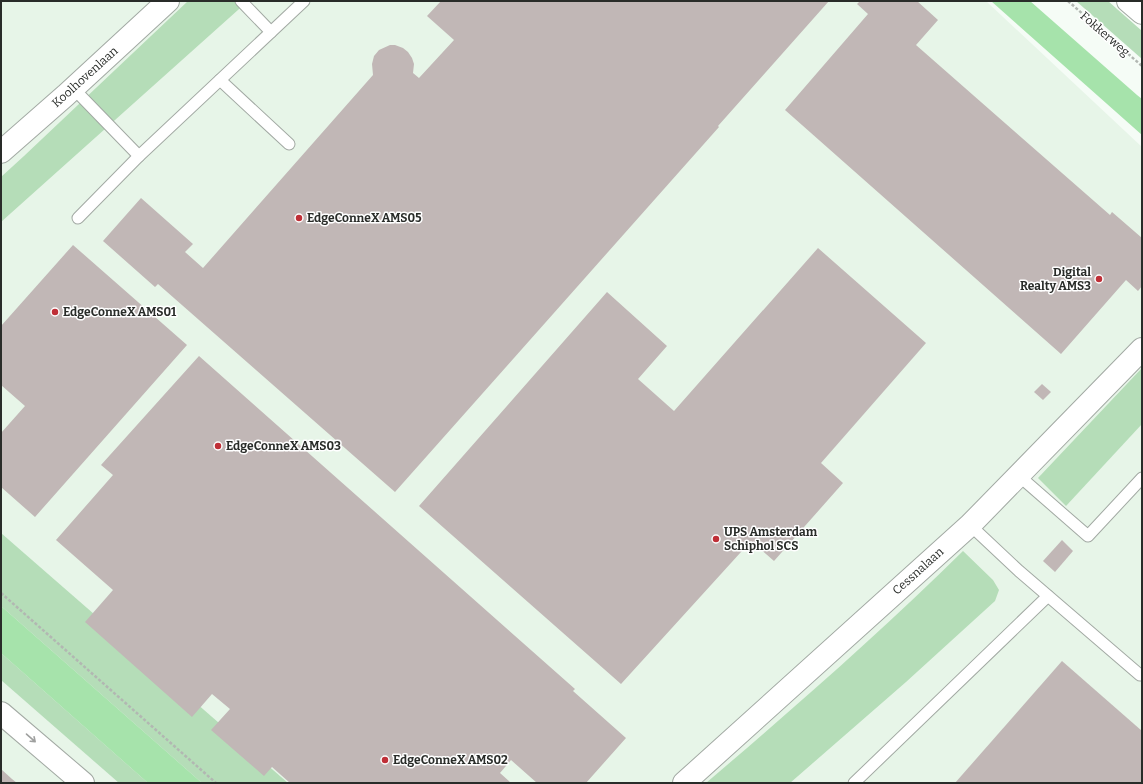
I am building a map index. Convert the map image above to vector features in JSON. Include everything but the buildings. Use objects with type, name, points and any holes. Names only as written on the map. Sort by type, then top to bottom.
[{"type":"street","name":"Koolhovenlaan","points":[[1,152],[74,88],[168,1]]},
{"type":"street","points":[[1128,1],[1142,13]]},
{"type":"street","name":"Cessnalaan","points":[[684,783],[970,525],[1142,349]]},
{"type":"street","points":[[1,713],[83,783]]},
{"type":"lane","points":[[241,1],[271,32]]},
{"type":"lane","points":[[78,218],[139,156],[304,1]]},
{"type":"lane","points":[[220,80],[289,144]]},
{"type":"lane","points":[[74,88],[139,156]]},
{"type":"lane","points":[[1018,475],[1088,536],[1142,478]]},
{"type":"lane","points":[[970,525],[1048,596],[1140,675],[1142,675]]},
{"type":"lane","points":[[854,783],[1048,596]]},
{"type":"path","name":"Fokkerweg","points":[[1068,1],[1142,66]]},
{"type":"path","points":[[1,593],[216,783]]},
{"type":"shaded area","points":[[1,1],[986,1],[1142,147],[1142,783],[1,783]]},
{"type":"shaded area","points":[[188,1],[248,1],[1,222],[1,177]]},
{"type":"shaded area","points":[[991,1],[1030,1],[1142,99],[1142,135]]},
{"type":"shaded area","points":[[1076,1],[1108,1],[1142,31],[1142,59]]},
{"type":"shaded area","points":[[1142,368],[1142,424],[1066,506],[1038,478]]},
{"type":"shaded area","points":[[1,533],[288,783],[202,783],[1,606]]},
{"type":"shaded area","points":[[963,551],[993,580],[999,590],[995,601],[906,682],[790,783],[706,783],[837,669],[901,611]]},
{"type":"shaded area","points":[[1,606],[202,783],[148,783],[1,653]]},
{"type":"shaded area","points":[[1,653],[148,783],[119,783],[1,680]]},
{"type":"place","name":"EdgeConneX AMS05","points":[[299,218]]},
{"type":"place","name":"Digital Realty AMS3","points":[[1099,279]]},
{"type":"place","name":"EdgeConneX AMS01","points":[[55,312]]},
{"type":"place","name":"EdgeConneX AMS03","points":[[218,446]]},
{"type":"place","name":"UPS Amsterdam Schiphol SCS","points":[[716,539]]},
{"type":"place","name":"EdgeConneX AMS02","points":[[385,760]]}]
